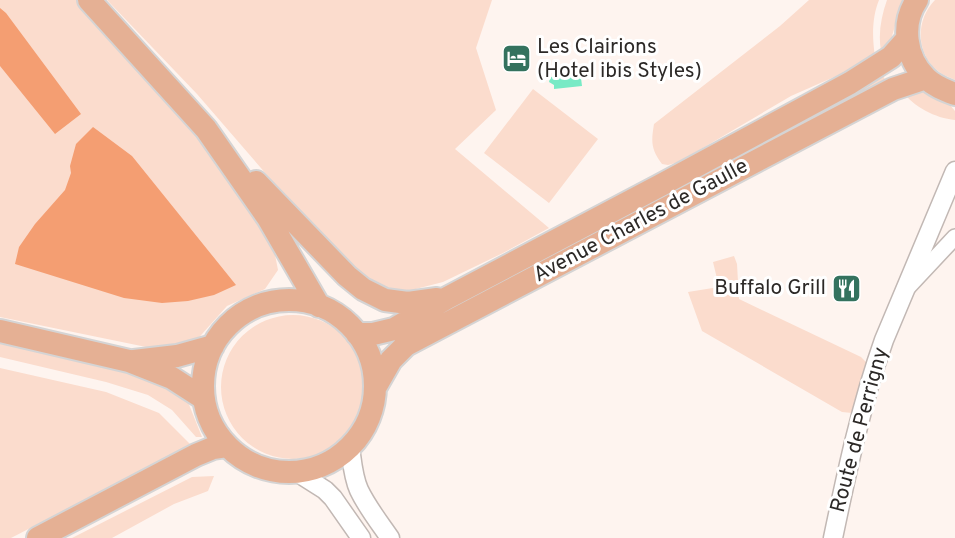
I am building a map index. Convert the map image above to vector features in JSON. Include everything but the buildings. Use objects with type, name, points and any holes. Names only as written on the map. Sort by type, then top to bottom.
[{"type":"main road","points":[[89,0],[206,129],[346,276],[363,289],[385,300],[408,303],[447,298]]},
{"type":"main road","points":[[918,0],[908,21],[907,39],[910,53],[916,66],[926,78],[955,94]]},
{"type":"main road","name":"Avenue Charles de Gaulle","points":[[357,334],[372,334],[394,329],[447,298],[850,84],[891,57],[907,39]]},
{"type":"main road","name":"Avenue Charles de Gaulle","points":[[375,388],[391,360],[406,345],[893,89],[926,78]]},
{"type":"main road","points":[[206,129],[268,218],[319,306]]},
{"type":"main road","points":[[295,300],[333,312],[357,334],[367,351],[373,369],[375,388],[372,410],[363,430],[350,447],[335,459],[317,468],[272,471],[247,462],[226,446],[211,424],[203,398],[204,371],[213,346],[227,326],[247,311],[270,302],[295,300]]},
{"type":"main road","points":[[0,331],[129,361],[172,378],[203,398]]},
{"type":"main road","points":[[129,361],[177,356],[213,346]]},
{"type":"main road","points":[[38,538],[196,455],[213,448],[226,446]]},
{"type":"street","name":"Route de Perrigny","points":[[833,538],[865,396],[884,340],[955,171]]},
{"type":"street","points":[[661,185],[663,210]]},
{"type":"street","name":"Route de Perrigny","points":[[905,290],[955,237]]},
{"type":"street","points":[[350,447],[358,488],[389,536]]},
{"type":"street","points":[[295,471],[329,494],[361,538]]},
{"type":"shaded area","points":[[0,0],[80,0],[236,179],[271,234],[278,270],[265,289],[227,306],[194,343],[151,348],[0,317]]},
{"type":"shaded area","points":[[107,0],[492,0],[476,48],[496,110],[455,149],[549,228],[443,282],[404,292],[368,282],[304,218],[197,94]]},
{"type":"shaded area","points":[[809,0],[879,0],[873,28],[875,56],[859,66],[791,96],[679,162],[662,164],[653,145],[654,124],[780,26]]},
{"type":"shaded area","points":[[887,0],[904,0],[890,43],[881,51],[881,26]]},
{"type":"shaded area","points":[[935,0],[955,0],[955,80],[933,67],[923,49],[921,28],[928,9]]},
{"type":"shaded area","points":[[0,8],[81,114],[55,134],[0,66]]},
{"type":"shaded area","points":[[580,70],[582,86],[554,89],[554,85],[549,82],[553,73]]},
{"type":"shaded area","points":[[882,74],[886,81],[691,186],[688,179]]},
{"type":"shaded area","points":[[533,89],[598,139],[549,203],[484,153]]},
{"type":"shaded area","points":[[902,91],[923,91],[950,105],[955,111],[955,120],[925,111]]},
{"type":"shaded area","points":[[93,127],[132,156],[236,285],[214,295],[188,301],[162,303],[124,298],[15,264],[19,247],[35,224],[65,190],[71,173],[70,166],[76,144]]},
{"type":"shaded area","points":[[734,256],[737,264],[739,299],[861,357],[867,363],[852,413],[842,412],[702,331],[688,292],[719,287],[713,262]]},
{"type":"shaded area","points":[[293,315],[321,320],[344,336],[360,359],[365,387],[360,415],[344,438],[321,454],[293,459],[265,454],[242,438],[226,415],[221,387],[226,359],[242,336],[265,320]]},
{"type":"shaded area","points":[[0,340],[103,364],[176,389],[188,402],[202,437],[196,437],[172,410],[148,395],[106,382],[0,357]]},
{"type":"shaded area","points":[[0,368],[106,392],[159,413],[190,444],[11,538],[0,538]]},
{"type":"shaded area","points":[[214,476],[208,491],[174,504],[112,538],[72,538],[192,477]]},
{"type":"place","name":"Les Clairions (Hotel ibis Styles)","points":[[516,59]]},
{"type":"place","name":"Buffalo Grill","points":[[847,288]]}]
